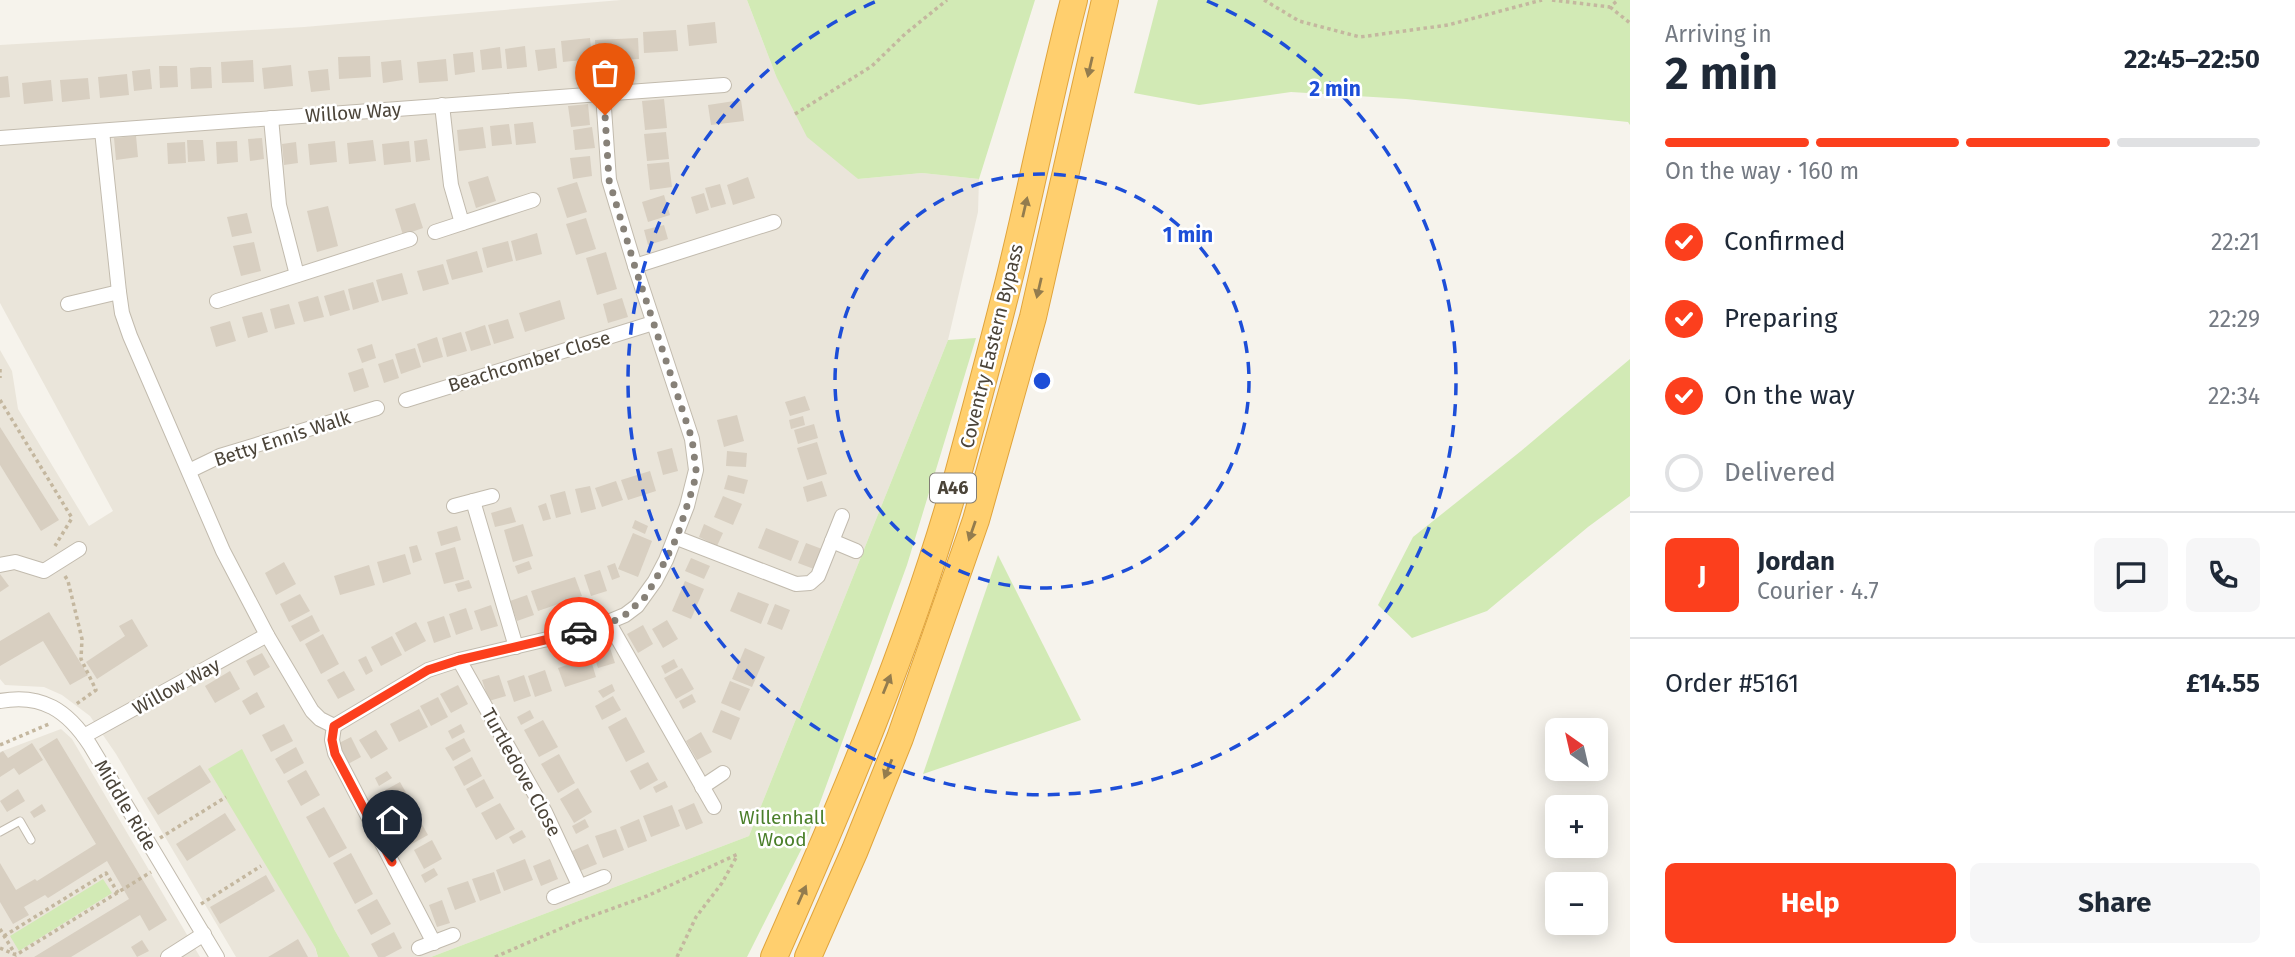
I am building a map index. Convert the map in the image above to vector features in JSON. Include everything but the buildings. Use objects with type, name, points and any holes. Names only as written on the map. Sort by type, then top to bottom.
[{"type":"highway","name":"Coventry Eastern Bypass","points":[[774,957],[814,867],[903,645],[956,480],[1007,287],[1054,76],[1074,0]]},
{"type":"highway","name":"Coventry Eastern Bypass","points":[[808,957],[900,738],[976,520],[1033,317],[1105,0]]},
{"type":"street","name":"Willow Way","points":[[0,138],[724,85]]},
{"type":"street","points":[[102,131],[119,292],[122,313],[130,336],[223,551],[267,635],[313,711],[328,725],[334,726],[440,665],[610,623],[625,615],[645,597],[677,537],[694,484],[695,456],[692,439],[609,180],[603,94]]},
{"type":"street","points":[[442,106],[451,185],[462,223]]},
{"type":"street","points":[[271,118],[279,205],[297,275]]},
{"type":"street","points":[[436,232],[533,200]]},
{"type":"street","points":[[635,267],[774,222]]},
{"type":"street","points":[[217,300],[410,239]]},
{"type":"street","points":[[68,304],[119,292]]},
{"type":"street","name":"Beachcomber Close","points":[[406,400],[653,323]]},
{"type":"street","name":"Betty Ennis Walk","points":[[189,471],[220,456],[377,408]]},
{"type":"street","points":[[454,506],[492,496]]},
{"type":"street","points":[[473,501],[516,647]]},
{"type":"street","points":[[677,537],[800,585],[810,583],[818,576],[842,516]]},
{"type":"street","points":[[832,541],[856,551]]},
{"type":"street","points":[[0,565],[15,562],[44,571],[79,549]]},
{"type":"street","points":[[610,623],[714,807]]},
{"type":"street","name":"Willow Way","points":[[84,736],[267,635]]},
{"type":"street","name":"Turtledove Close","points":[[459,660],[545,812],[580,887]]},
{"type":"street","name":"Middle Ride","points":[[1,700],[33,700],[62,713],[84,736],[217,957]]},
{"type":"street","points":[[334,726],[332,740],[335,754],[434,943]]},
{"type":"street","points":[[702,787],[723,773]]},
{"type":"street","points":[[554,897],[604,877]]},
{"type":"street","points":[[168,957],[204,934]]},
{"type":"street","points":[[419,948],[453,935]]},
{"type":"lane","points":[[0,832],[20,821],[32,840]]},
{"type":"path","points":[[795,114],[872,66],[905,34],[947,0]]},
{"type":"path","points":[[1264,0],[1299,21],[1360,37],[1448,25],[1542,0]]},
{"type":"path","points":[[1552,0],[1609,7],[1630,23]]},
{"type":"path","points":[[1609,7],[1618,0]]},
{"type":"path","points":[[0,369],[0,378]]},
{"type":"path","points":[[0,400],[72,518],[50,552],[68,581],[82,639],[80,659],[96,690],[51,723],[0,745]]},
{"type":"path","points":[[150,845],[226,797]]},
{"type":"path","points":[[495,957],[578,921],[647,896],[738,854],[722,883],[696,917],[677,957]]},
{"type":"path","points":[[16,955],[162,866]]},
{"type":"path","points":[[190,911],[261,866]]},
{"type":"path","points":[[4,936],[106,873],[118,893]]},
{"type":"path","points":[[0,929],[16,955]]},
{"type":"path","points":[[0,948],[16,955]]},
{"type":"shaded area","points":[[621,0],[747,0],[776,76],[858,179],[922,173],[979,179],[978,212],[948,340],[749,836],[431,957],[350,957],[334,929],[315,948],[318,957],[236,957],[116,754],[90,716],[62,695],[44,687],[5,685],[0,679],[0,350],[12,371],[18,409],[89,526],[113,511],[0,303],[0,45],[304,27]]},
{"type":"shaded area","points":[[61,729],[72,739],[200,957],[0,957],[0,752]]},
{"type":"green space","points":[[747,0],[1035,0],[979,179],[922,173],[858,179],[807,137],[776,76]]},
{"type":"green space","points":[[1158,0],[1630,0],[1630,125],[1628,122],[1406,99],[1291,92],[1199,105],[1134,93]]},
{"type":"green space","name":"Willenhall Wood","points":[[976,338],[907,565],[807,838],[747,957],[431,957],[749,836],[948,340]]},
{"type":"green space","points":[[1630,359],[1630,496],[1588,527],[1487,611],[1412,638],[1378,605],[1413,537]]},
{"type":"green space","points":[[998,555],[1081,720],[923,774]]},
{"type":"green space","points":[[242,749],[350,957],[318,957],[315,947],[208,769]]},
{"type":"green space","points":[[103,879],[112,893],[19,951],[10,936]]},
{"type":"way so far","points":[[579,632],[610,623],[625,615],[645,597],[677,537],[696,470],[692,439],[609,180],[605,115]]},
{"type":"route","points":[[392,862],[335,754],[332,740],[334,726],[340,725],[417,676],[440,665],[579,632]]}]
